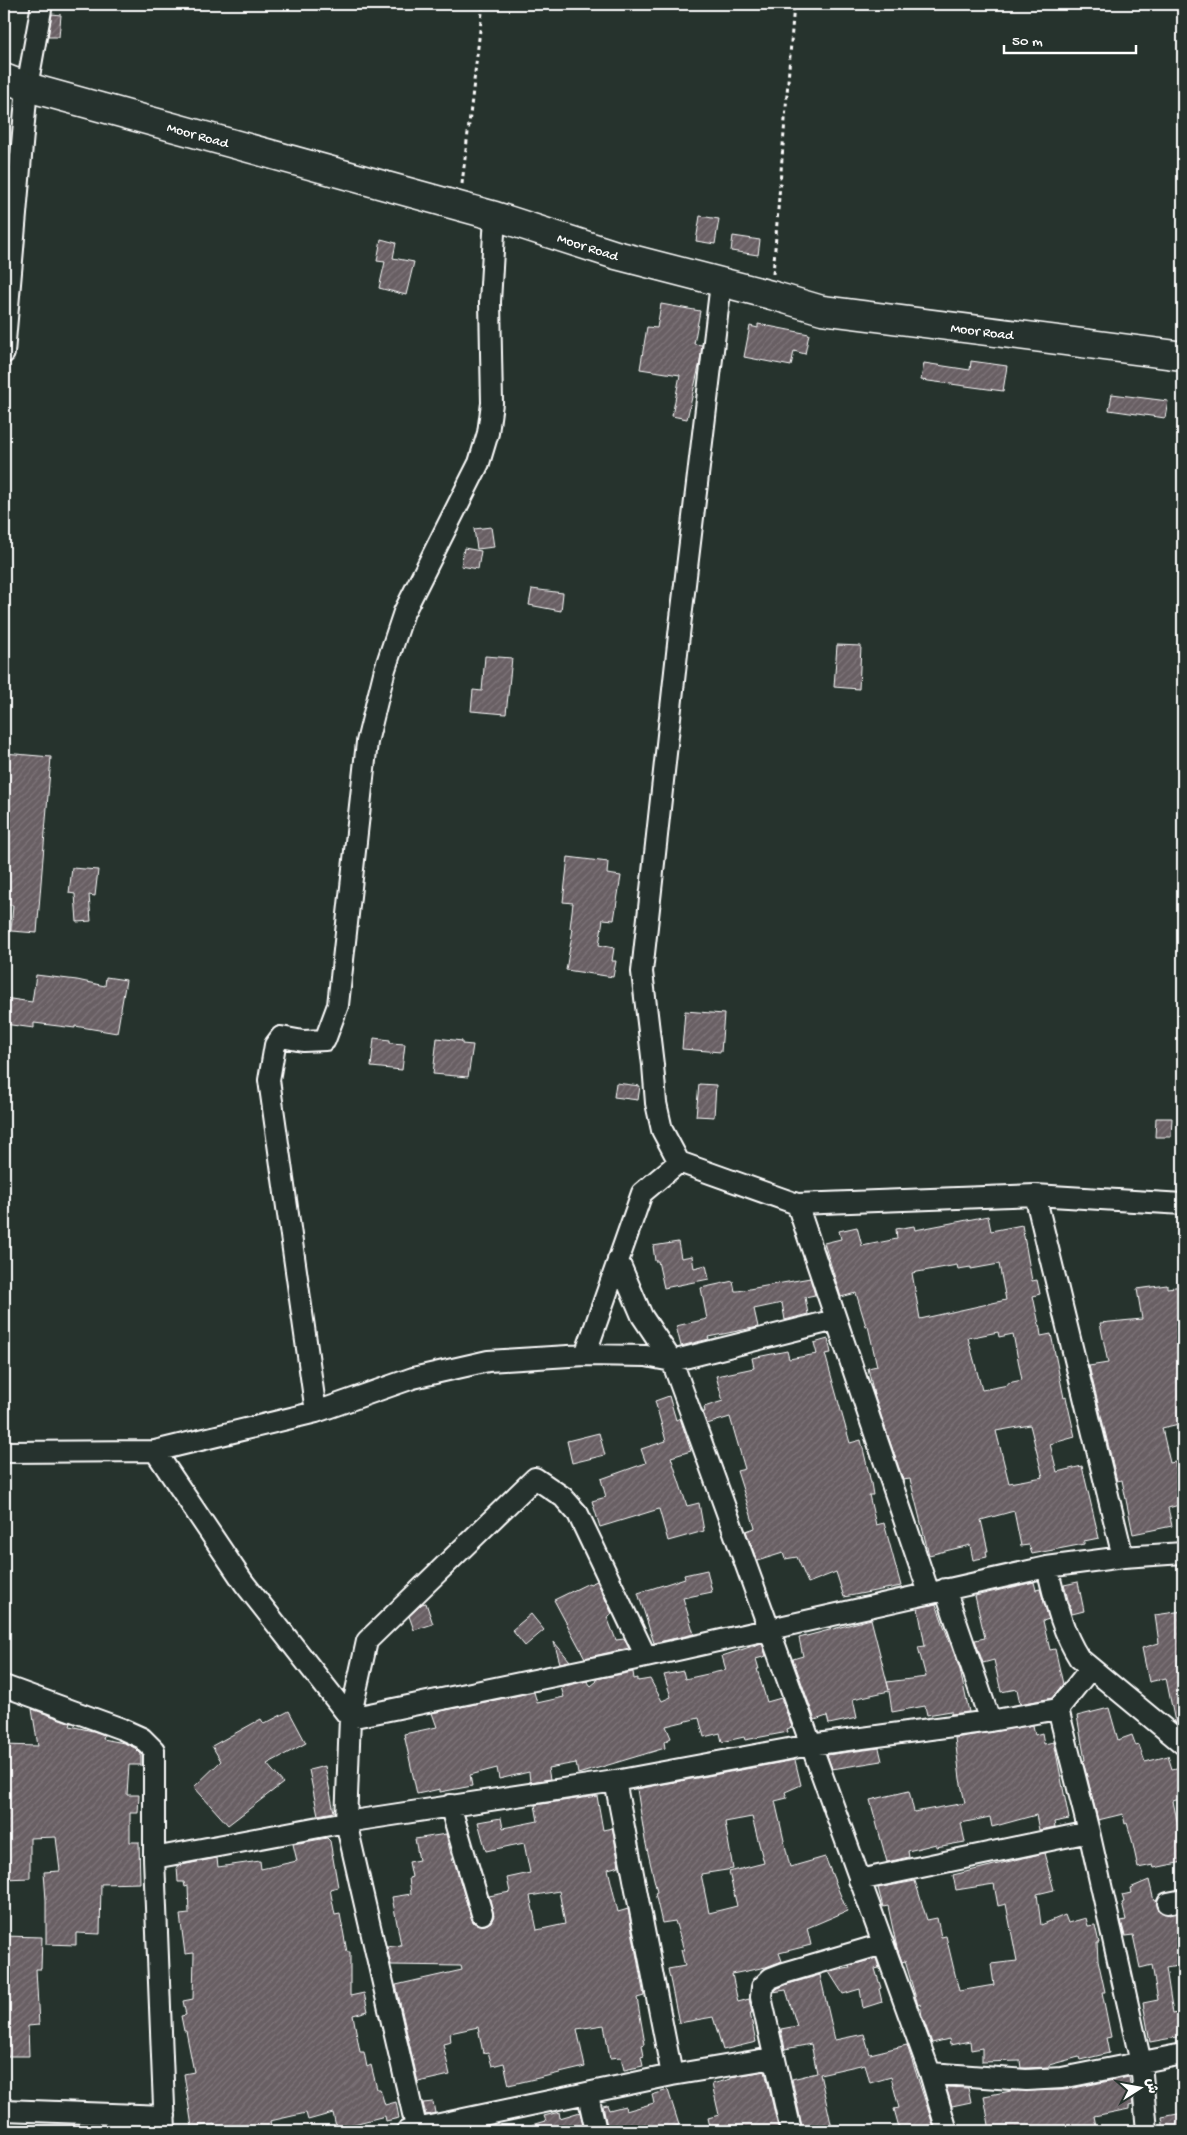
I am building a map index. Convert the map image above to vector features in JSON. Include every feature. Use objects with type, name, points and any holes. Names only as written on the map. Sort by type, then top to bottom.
[{"type":"street","points":[[4,353],[16,83],[42,4]]},
{"type":"street","name":"Moor Road","points":[[16,83],[495,216],[616,255],[822,310],[1183,356]]},
{"type":"street","points":[[316,1412],[278,1147],[270,1080],[272,1064],[275,1045],[281,1038],[303,1041],[325,1040],[338,1005],[367,742],[385,669],[404,612],[479,463],[488,433],[492,403],[490,302],[495,216]]},
{"type":"street","points":[[722,283],[680,626],[642,972],[656,1102],[662,1130],[679,1162],[797,1204],[1035,1195],[1183,1204]]},
{"type":"street","points":[[585,1355],[642,1193],[679,1162]]},
{"type":"street","points":[[1035,1195],[1123,1557]]},
{"type":"street","points":[[797,1204],[835,1320],[937,1591],[990,1721]]},
{"type":"street","points":[[618,1260],[642,1316],[672,1361],[930,2074],[947,2131]]},
{"type":"street","points":[[4,1452],[155,1451],[316,1412],[413,1378],[488,1361],[585,1355],[646,1356],[672,1361],[835,1320]]},
{"type":"street","points":[[155,1451],[244,1584],[350,1718]]},
{"type":"street","points":[[646,1657],[578,1514],[564,1496],[535,1478],[367,1641],[350,1718],[346,1822],[413,2131],[672,2076],[773,2058]]},
{"type":"street","points":[[350,1718],[646,1657],[1047,1567],[1123,1557],[1183,1553]]},
{"type":"street","points":[[1047,1567],[1060,1619],[1069,1643],[1078,1658],[1183,1744]]},
{"type":"street","points":[[154,1858],[346,1822],[615,1781],[810,1745],[990,1721],[1058,1709],[1090,1669]]},
{"type":"street","points":[[4,1686],[142,1738],[154,1750],[154,1858],[165,2124],[4,2110]]},
{"type":"street","points":[[1058,1709],[1089,1832],[1141,2063],[1147,2131]]},
{"type":"street","points":[[615,1781],[672,2076]]},
{"type":"street","points":[[450,1805],[482,1914]]},
{"type":"street","points":[[859,1880],[1089,1832]]},
{"type":"street","points":[[791,2131],[773,2058],[761,1997],[762,1987],[771,1978],[784,1973],[882,1944]]},
{"type":"street","points":[[930,2074],[1026,2080],[1062,2078],[1183,2054]]},
{"type":"street","points":[[588,2095],[596,2131]]},
{"type":"path","points":[[460,206],[483,4]]},
{"type":"path","points":[[771,295],[794,4]]},
{"type":"building","points":[[52,14],[61,15],[59,37],[48,37]]},
{"type":"building","points":[[700,216],[719,219],[715,244],[696,241]]},
{"type":"building","points":[[733,236],[760,240],[758,255],[731,251]]},
{"type":"building","points":[[381,239],[396,243],[393,258],[414,262],[406,295],[379,288],[385,262],[377,261]]},
{"type":"building","points":[[661,304],[700,311],[694,344],[702,345],[700,362],[687,419],[672,416],[680,375],[640,369],[647,327],[657,328]]},
{"type":"building","points":[[758,324],[809,334],[805,354],[794,351],[791,366],[744,357],[750,326],[758,328]]},
{"type":"building","points":[[971,361],[1007,366],[1003,391],[921,380],[924,363],[970,370]]},
{"type":"building","points":[[1112,394],[1168,401],[1165,418],[1109,410]]},
{"type":"building","points":[[491,527],[494,547],[477,549],[474,529]]},
{"type":"building","points":[[464,548],[481,551],[478,569],[461,566]]},
{"type":"building","points":[[532,589],[563,593],[561,611],[529,605]]},
{"type":"building","points":[[837,645],[861,646],[859,689],[834,687]]},
{"type":"building","points":[[485,656],[512,658],[506,714],[471,711],[473,690],[482,691]]},
{"type":"building","points":[[4,753],[51,757],[37,933],[11,931],[13,905],[4,905]]},
{"type":"building","points":[[568,857],[608,862],[607,874],[621,876],[614,920],[603,919],[599,945],[614,948],[612,961],[616,961],[613,977],[566,970],[573,929],[570,928],[573,903],[563,902]]},
{"type":"building","points":[[72,868],[98,870],[95,896],[89,895],[91,921],[77,922],[75,894],[69,893]]},
{"type":"building","points":[[36,975],[77,980],[105,986],[106,977],[126,980],[117,1033],[75,1026],[75,1028],[34,1023],[34,1028],[4,1024],[4,998],[32,1002]]},
{"type":"building","points":[[685,1011],[724,1014],[721,1052],[682,1049]]},
{"type":"building","points":[[374,1038],[390,1040],[390,1043],[405,1044],[402,1070],[371,1067]]},
{"type":"building","points":[[437,1038],[462,1041],[462,1044],[473,1045],[468,1077],[433,1074]]},
{"type":"building","points":[[616,1083],[640,1086],[638,1100],[614,1097]]},
{"type":"building","points":[[699,1084],[716,1085],[714,1117],[696,1116]]},
{"type":"building","points":[[1156,1118],[1172,1118],[1171,1137],[1155,1137]]},
{"type":"building","points":[[988,1216],[991,1231],[1022,1225],[1032,1281],[1037,1280],[1040,1294],[1033,1296],[1041,1336],[1051,1334],[1064,1398],[1066,1397],[1075,1437],[1050,1444],[1057,1472],[1082,1466],[1099,1538],[1084,1541],[1084,1544],[1032,1554],[1029,1545],[1021,1546],[1014,1511],[981,1520],[988,1551],[986,1551],[987,1557],[973,1560],[970,1545],[929,1555],[910,1479],[903,1480],[874,1395],[868,1368],[877,1366],[868,1326],[866,1326],[856,1293],[841,1297],[824,1243],[841,1239],[839,1231],[857,1227],[862,1246],[897,1239],[896,1229],[914,1226],[915,1230]],"holes":[[[999,1264],[1006,1300],[920,1319],[912,1273],[957,1265],[958,1269],[971,1267],[971,1269]],[[998,1332],[999,1337],[1013,1334],[1022,1380],[982,1390],[968,1338]],[[1030,1425],[1043,1477],[1009,1483],[996,1431]]]},
{"type":"building","points":[[678,1242],[681,1258],[692,1256],[694,1268],[706,1265],[709,1279],[664,1288],[658,1261],[655,1261],[653,1246]]},
{"type":"building","points":[[810,1278],[815,1295],[805,1297],[808,1314],[785,1320],[782,1303],[754,1309],[758,1327],[708,1337],[709,1339],[681,1346],[676,1326],[707,1319],[701,1288],[733,1281],[735,1291],[738,1291]]},
{"type":"building","points":[[1167,1285],[1167,1288],[1183,1286],[1183,1423],[1162,1428],[1170,1463],[1175,1462],[1178,1477],[1181,1476],[1183,1504],[1168,1508],[1172,1526],[1133,1534],[1122,1480],[1117,1481],[1089,1366],[1108,1363],[1100,1323],[1142,1319],[1137,1289]]},
{"type":"building","points":[[828,1339],[831,1353],[825,1354],[850,1443],[861,1440],[871,1483],[873,1495],[869,1495],[876,1525],[884,1523],[901,1586],[844,1597],[836,1572],[808,1583],[797,1557],[785,1559],[783,1553],[757,1561],[746,1531],[755,1528],[737,1471],[745,1469],[730,1417],[707,1424],[703,1412],[705,1412],[704,1407],[723,1401],[716,1376],[754,1368],[752,1358],[787,1351],[789,1359],[817,1354],[814,1343]]},
{"type":"building","points":[[669,1396],[676,1420],[680,1418],[691,1451],[671,1457],[687,1506],[699,1503],[704,1531],[668,1541],[659,1509],[600,1527],[592,1501],[606,1497],[601,1479],[646,1463],[641,1449],[666,1441],[655,1401]]},
{"type":"building","points":[[599,1433],[605,1455],[572,1463],[567,1441]]},
{"type":"building","points":[[707,1570],[712,1592],[683,1598],[694,1634],[654,1643],[638,1593],[685,1578],[684,1575]]},
{"type":"building","points":[[597,1581],[612,1614],[607,1617],[616,1640],[624,1639],[629,1648],[585,1658],[554,1600]]},
{"type":"building","points":[[1034,1582],[1036,1590],[1040,1589],[1049,1619],[1043,1621],[1050,1650],[1055,1649],[1063,1684],[1052,1698],[1020,1704],[1017,1689],[1001,1692],[994,1660],[983,1663],[975,1640],[985,1638],[975,1596]]},
{"type":"building","points":[[1078,1582],[1084,1611],[1072,1614],[1064,1585]]},
{"type":"building","points":[[426,1603],[433,1624],[414,1630],[409,1616],[422,1604]]},
{"type":"building","points":[[936,1604],[960,1670],[969,1712],[951,1714],[951,1711],[927,1715],[925,1706],[892,1712],[889,1691],[853,1699],[857,1718],[829,1724],[827,1716],[815,1720],[793,1659],[803,1656],[799,1638],[871,1619],[889,1690],[887,1682],[926,1677],[918,1647],[925,1646],[918,1608]]},
{"type":"building","points":[[1183,1611],[1183,1729],[1175,1722],[1166,1678],[1149,1682],[1142,1648],[1159,1643],[1155,1615]]},
{"type":"building","points":[[531,1614],[544,1630],[525,1646],[512,1630]]},
{"type":"building","points":[[554,1642],[570,1661],[560,1663]]},
{"type":"building","points":[[762,1643],[766,1656],[756,1659],[759,1669],[757,1669],[767,1702],[781,1698],[792,1727],[787,1729],[788,1732],[745,1740],[744,1737],[722,1742],[720,1733],[704,1737],[699,1718],[666,1726],[671,1738],[664,1742],[665,1748],[578,1774],[576,1763],[548,1768],[550,1779],[530,1782],[529,1772],[499,1779],[497,1768],[470,1775],[472,1786],[440,1792],[440,1789],[417,1794],[404,1734],[437,1727],[432,1713],[534,1692],[537,1703],[564,1697],[561,1687],[587,1681],[591,1686],[597,1681],[596,1679],[633,1672],[634,1679],[638,1678],[638,1681],[650,1679],[662,1701],[671,1697],[664,1675],[683,1671],[685,1679],[726,1670],[722,1656]]},
{"type":"building","points":[[1109,1708],[1118,1740],[1132,1735],[1136,1746],[1139,1745],[1145,1762],[1168,1756],[1172,1769],[1181,1767],[1183,1798],[1173,1801],[1183,1849],[1183,1862],[1154,1868],[1153,1865],[1138,1868],[1132,1840],[1123,1814],[1098,1820],[1083,1761],[1085,1760],[1077,1716]]},
{"type":"building","points":[[32,1709],[71,1723],[70,1726],[104,1735],[103,1739],[124,1743],[135,1748],[141,1754],[141,1765],[129,1765],[127,1795],[139,1795],[138,1813],[130,1813],[130,1842],[139,1842],[140,1883],[101,1884],[100,1934],[76,1933],[76,1945],[46,1944],[44,1872],[60,1871],[56,1837],[30,1838],[30,1878],[4,1879],[4,1745],[38,1746]]},
{"type":"building","points":[[289,1711],[306,1743],[267,1764],[283,1783],[228,1825],[194,1787],[221,1761],[212,1746],[261,1719],[264,1724]]},
{"type":"building","points":[[1033,1725],[1035,1735],[1042,1733],[1044,1744],[1054,1742],[1069,1819],[1054,1822],[1055,1827],[1039,1830],[1036,1815],[992,1827],[990,1817],[961,1823],[965,1842],[936,1847],[936,1844],[908,1851],[909,1857],[887,1862],[870,1800],[909,1791],[914,1812],[965,1803],[955,1738]]},
{"type":"building","points":[[879,1748],[882,1761],[832,1769],[827,1755]]},
{"type":"building","points":[[795,1760],[801,1785],[785,1792],[787,1798],[775,1801],[790,1867],[825,1857],[847,1911],[807,1928],[811,1945],[779,1953],[782,1961],[766,1967],[732,1974],[738,2002],[749,1999],[756,2042],[723,2050],[713,2017],[679,2023],[668,1969],[685,1966],[681,1950],[684,1950],[675,1921],[662,1923],[637,1789]],"holes":[[[752,1817],[764,1863],[729,1872],[737,1906],[709,1913],[701,1874],[733,1869],[725,1822]]]},
{"type":"building","points":[[325,1766],[334,1812],[318,1815],[309,1770]]},
{"type":"building","points":[[597,1796],[603,1830],[612,1828],[619,1866],[608,1869],[618,1912],[628,1909],[644,1996],[637,1998],[645,2044],[642,2045],[644,2056],[641,2057],[643,2066],[624,2070],[621,2057],[610,2058],[604,2025],[577,2029],[585,2067],[509,2085],[504,2063],[492,2066],[488,2052],[483,2053],[478,2027],[450,2033],[451,2042],[443,2044],[450,2075],[418,2082],[396,1985],[462,1970],[461,1966],[391,1965],[387,1947],[401,1945],[392,1897],[411,1894],[409,1878],[412,1877],[409,1862],[419,1860],[415,1839],[446,1834],[471,1917],[474,1923],[485,1925],[491,1922],[494,1916],[489,1896],[510,1892],[507,1878],[530,1873],[524,1843],[486,1851],[478,1822],[501,1818],[503,1828],[538,1821],[535,1805]],"holes":[[[559,1891],[565,1924],[537,1930],[530,1896]]]},
{"type":"building","points":[[327,1838],[330,1841],[338,1887],[330,1889],[335,1915],[340,1914],[347,1952],[350,1952],[350,1996],[364,1993],[368,2011],[353,2015],[360,2052],[364,2052],[367,2067],[371,2065],[377,2089],[380,2089],[385,2105],[396,2102],[399,2118],[386,2121],[385,2116],[354,2124],[356,2131],[337,2131],[333,2113],[308,2120],[306,2113],[270,2121],[272,2131],[216,2131],[215,2124],[192,2127],[184,2074],[194,2072],[181,2016],[186,2015],[183,2001],[193,1999],[194,1953],[185,1954],[180,1915],[189,1914],[188,1886],[185,1887],[184,1882],[178,1882],[177,1866],[217,1858],[218,1867],[260,1861],[261,1869],[297,1861],[293,1844]]},
{"type":"building","points":[[1044,1853],[1054,1890],[1037,1894],[1041,1925],[1065,1915],[1068,1923],[1086,1918],[1088,1926],[1095,1925],[1099,1943],[1097,1943],[1098,1960],[1105,1992],[1102,1992],[1111,2037],[1106,2038],[1109,2053],[1080,2060],[1079,2057],[1049,2065],[1049,2067],[1021,2068],[1020,2061],[982,2062],[982,2048],[971,2050],[970,2041],[950,2045],[949,2039],[932,2043],[905,1961],[902,1962],[897,1948],[888,1906],[883,1907],[878,1888],[915,1881],[927,1920],[937,1918],[941,1937],[946,1936],[959,1991],[994,1985],[991,1964],[1017,1961],[1006,1904],[998,1906],[994,1884],[956,1890],[953,1875]]},
{"type":"building","points":[[1149,1880],[1154,1901],[1157,1900],[1159,1911],[1170,1915],[1183,1912],[1183,1965],[1166,1968],[1173,2014],[1183,2012],[1183,2036],[1150,2042],[1143,2003],[1158,2000],[1152,1965],[1140,1968],[1133,1935],[1125,1936],[1121,1921],[1126,1920],[1122,1895],[1131,1893],[1130,1888]]},
{"type":"building","points":[[4,1936],[42,1937],[41,1969],[36,1969],[39,2025],[28,2026],[29,2056],[5,2056]]},
{"type":"building","points":[[876,1958],[879,1968],[875,1969],[881,1988],[879,1989],[882,2002],[863,2008],[860,1989],[843,1994],[829,1972],[850,1968],[849,1966]]},
{"type":"building","points":[[820,1975],[835,2040],[864,2034],[870,2054],[907,2045],[935,2131],[900,2131],[894,2109],[899,2108],[891,2077],[870,2083],[865,2064],[820,2074],[832,2128],[825,2129],[826,2131],[803,2131],[792,2079],[817,2073],[811,2044],[785,2049],[781,2029],[797,2026],[786,1990],[773,1992],[788,1984]]},
{"type":"building","points":[[765,2071],[779,2131],[711,2131],[708,2118],[719,2115],[712,2084],[731,2079],[731,2077]]},
{"type":"building","points":[[1129,2077],[1133,2105],[1129,2106],[1129,2109],[1094,2116],[1097,2131],[990,2131],[984,2096],[1011,2091],[1064,2090]]},
{"type":"building","points":[[946,2087],[968,2088],[971,2102],[952,2106]]},
{"type":"building","points":[[668,2090],[679,2125],[672,2127],[673,2131],[608,2131],[603,2106],[607,2105],[609,2110],[625,2106],[626,2111],[654,2103],[652,2095]]},
{"type":"building","points":[[433,2102],[435,2113],[426,2115],[423,2103]]},
{"type":"building","points":[[559,2112],[560,2118],[580,2112],[584,2131],[527,2131],[526,2127],[546,2121],[544,2116]]},
{"type":"building","points":[[1183,2113],[1183,2131],[1164,2131],[1162,2117]]}]
